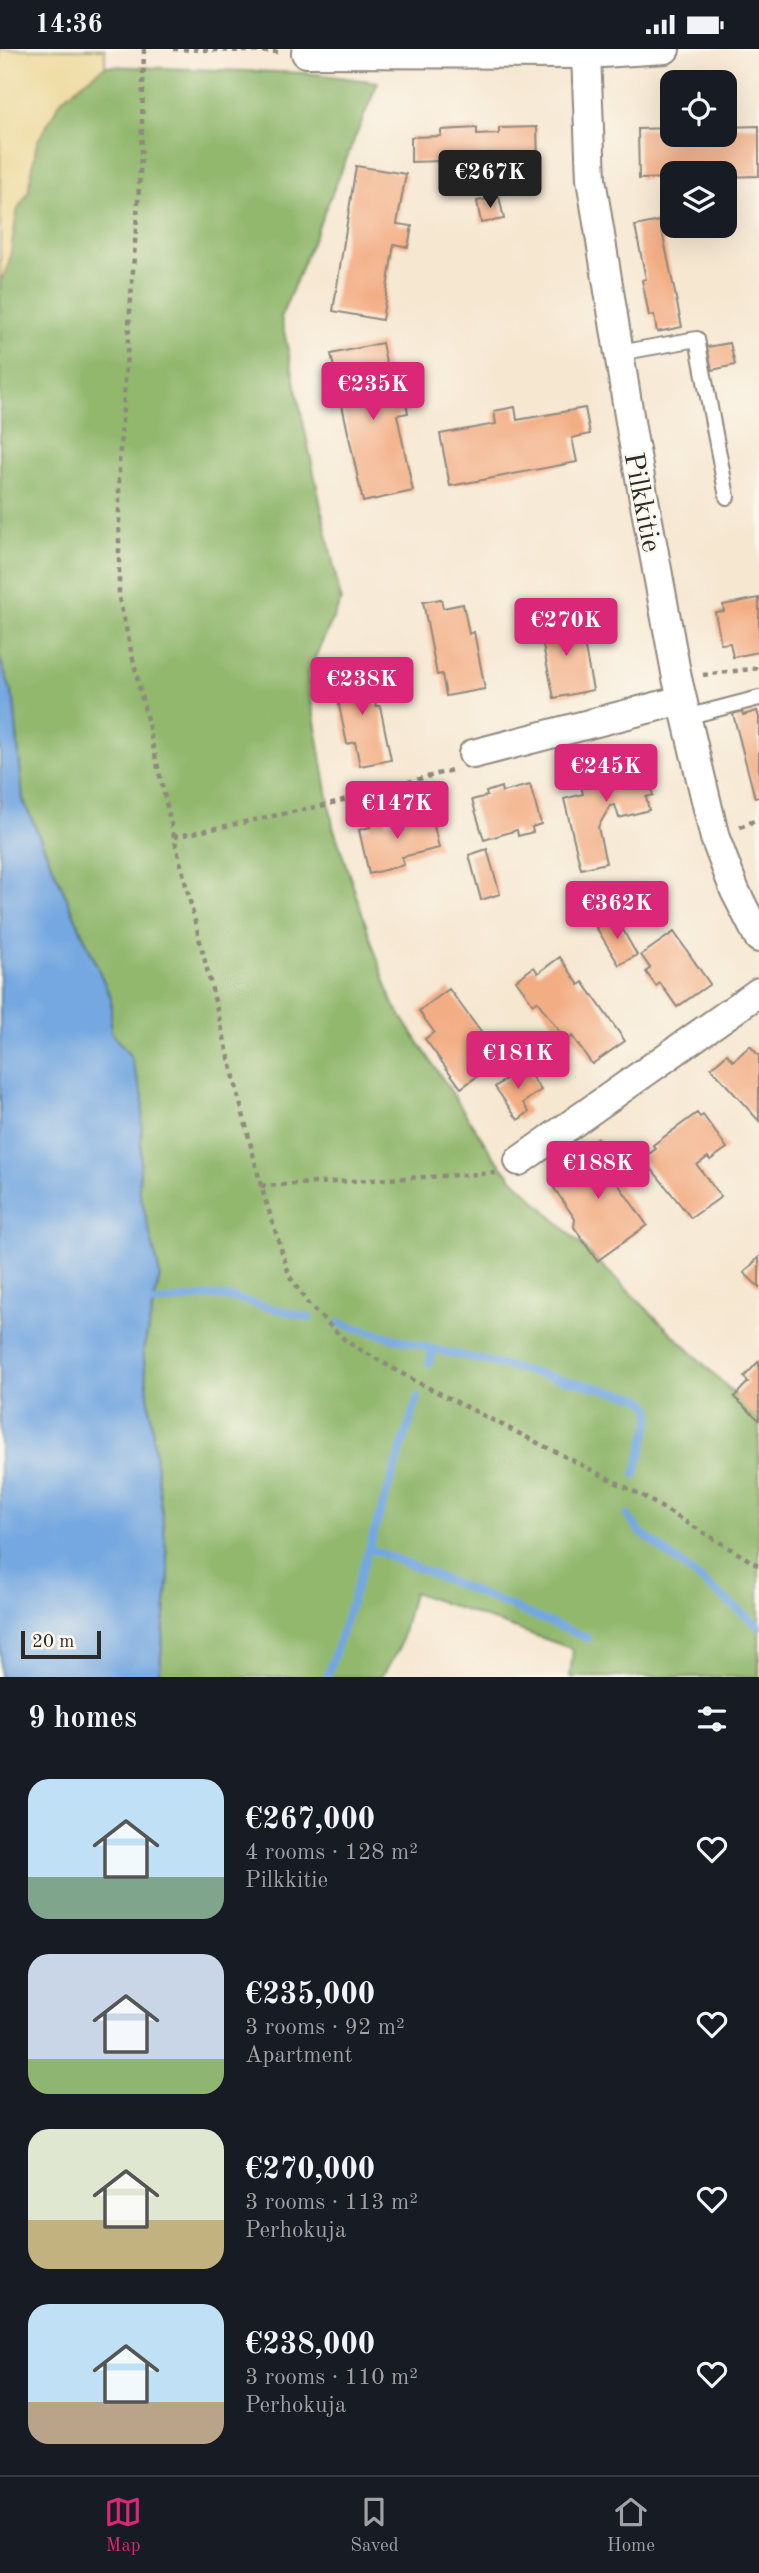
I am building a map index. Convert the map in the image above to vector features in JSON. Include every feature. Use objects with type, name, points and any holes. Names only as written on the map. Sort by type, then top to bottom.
[{"type":"street","points":[[306,53],[586,54],[664,49]]},
{"type":"street","name":"Pilkkitie","points":[[586,54],[591,179],[619,353],[682,698],[715,838],[735,891],[759,938]]},
{"type":"street","points":[[473,754],[682,698]]},
{"type":"street","points":[[519,1161],[759,992]]},
{"type":"lane","points":[[619,353],[697,339],[727,497]]},
{"type":"lane","points":[[682,698],[759,698]]},
{"type":"path","points":[[144,49],[141,159],[119,464],[118,598],[261,1186],[290,1277],[308,1304],[347,1342],[425,1387],[640,1495],[759,1566]]},
{"type":"path","points":[[173,49],[306,53]]},
{"type":"path","points":[[682,698],[759,668]]},
{"type":"path","points":[[174,837],[325,805],[451,770],[473,754]]},
{"type":"path","points":[[261,1186],[494,1175],[519,1161]]},
{"type":"green space","points":[[105,66],[307,73],[378,82],[281,317],[341,601],[307,675],[333,826],[392,1002],[494,1157],[513,1179],[759,1418],[759,1677],[570,1677],[573,1649],[413,1592],[399,1649],[381,1677],[159,1677],[169,1574],[143,1351],[160,1276],[139,1189],[143,1097],[130,1056],[111,1032],[111,998],[23,799],[14,701],[0,658],[0,282],[9,263],[17,211],[28,193],[37,142],[62,99]]},
{"type":"sand","points":[[0,49],[105,49],[105,66],[62,99],[37,142],[28,193],[17,211],[9,263],[0,282]]},
{"type":"water","points":[[0,658],[14,701],[23,800],[111,998],[111,1032],[130,1056],[143,1097],[139,1189],[160,1275],[143,1351],[169,1574],[159,1677],[0,1677]]},
{"type":"building","points":[[759,126],[759,176],[737,177],[737,161],[660,161],[660,178],[639,179],[638,129],[660,128],[660,147],[737,147],[737,127]]},
{"type":"building","points":[[537,127],[538,163],[502,165],[502,159],[411,162],[411,137],[441,136],[441,130],[477,128],[477,135],[499,134],[499,128]]},
{"type":"building","points":[[356,166],[406,174],[397,224],[412,226],[408,247],[394,244],[382,320],[333,311]]},
{"type":"building","points":[[499,197],[504,219],[481,223],[477,201]]},
{"type":"building","points":[[660,221],[660,238],[664,238],[682,327],[657,332],[654,315],[649,316],[642,280],[646,279],[635,226]]},
{"type":"building","points":[[382,343],[393,394],[404,392],[408,413],[397,415],[413,491],[363,502],[331,354]]},
{"type":"building","points":[[730,343],[735,365],[712,370],[707,347]]},
{"type":"building","points":[[515,407],[517,420],[585,408],[590,434],[572,438],[577,462],[450,486],[440,434],[496,424],[494,411]]},
{"type":"building","points":[[759,598],[759,652],[733,657],[730,643],[721,644],[715,612],[724,611],[723,605]]},
{"type":"building","points":[[441,599],[443,608],[463,604],[469,634],[474,632],[485,689],[446,696],[442,674],[437,675],[423,602]]},
{"type":"building","points":[[579,618],[593,690],[554,698],[539,627]]},
{"type":"building","points":[[368,669],[376,706],[380,706],[391,760],[360,766],[355,742],[347,744],[333,676]]},
{"type":"building","points":[[742,711],[743,715],[757,711],[759,717],[759,797],[755,798],[733,714]]},
{"type":"building","points":[[643,757],[653,795],[646,797],[649,810],[619,818],[615,805],[610,806],[598,827],[606,863],[581,869],[564,799],[583,794],[578,774]]},
{"type":"building","points":[[530,785],[541,824],[532,827],[533,832],[518,836],[517,830],[484,840],[472,800],[487,796],[486,792],[501,787],[502,792]]},
{"type":"building","points":[[431,812],[439,848],[402,857],[404,865],[369,874],[359,830],[370,827],[368,820],[384,816],[386,823]]},
{"type":"building","points":[[487,849],[500,894],[481,900],[469,855]]},
{"type":"building","points":[[615,916],[637,955],[619,965],[596,927]]},
{"type":"building","points":[[674,932],[710,984],[677,1007],[660,983],[656,986],[646,972],[650,968],[641,955]]},
{"type":"building","points":[[560,957],[579,985],[583,982],[625,1041],[592,1064],[572,1036],[566,1041],[537,1001],[533,1004],[516,980],[534,967],[538,973]]},
{"type":"building","points":[[449,989],[501,1059],[461,1088],[425,1039],[434,1032],[419,1011]]},
{"type":"building","points":[[750,1046],[759,1056],[759,1121],[711,1068],[727,1054],[733,1061]]},
{"type":"building","points":[[524,1066],[541,1090],[523,1103],[529,1112],[518,1120],[495,1087]]},
{"type":"building","points":[[697,1113],[700,1117],[703,1115],[727,1148],[697,1165],[721,1197],[691,1218],[643,1158],[656,1149],[653,1145]]},
{"type":"building","points":[[597,1138],[614,1162],[606,1167],[647,1225],[597,1261],[574,1227],[575,1219],[554,1188],[572,1175],[562,1163]]},
{"type":"building","points":[[759,1257],[759,1287],[744,1273]]},
{"type":"building","points":[[759,1361],[759,1420],[734,1397],[748,1382],[744,1377]]},
{"type":"waterway","points":[[153,1303],[212,1296],[234,1298],[310,1318]]},
{"type":"waterway","points":[[339,1323],[433,1349],[638,1397],[648,1405],[651,1418],[635,1475]]},
{"type":"waterway","points":[[429,1363],[433,1349]]},
{"type":"waterway","points":[[327,1677],[418,1397]]},
{"type":"waterway","points":[[627,1515],[639,1531],[759,1626]]},
{"type":"waterway","points":[[369,1548],[587,1638]]}]
